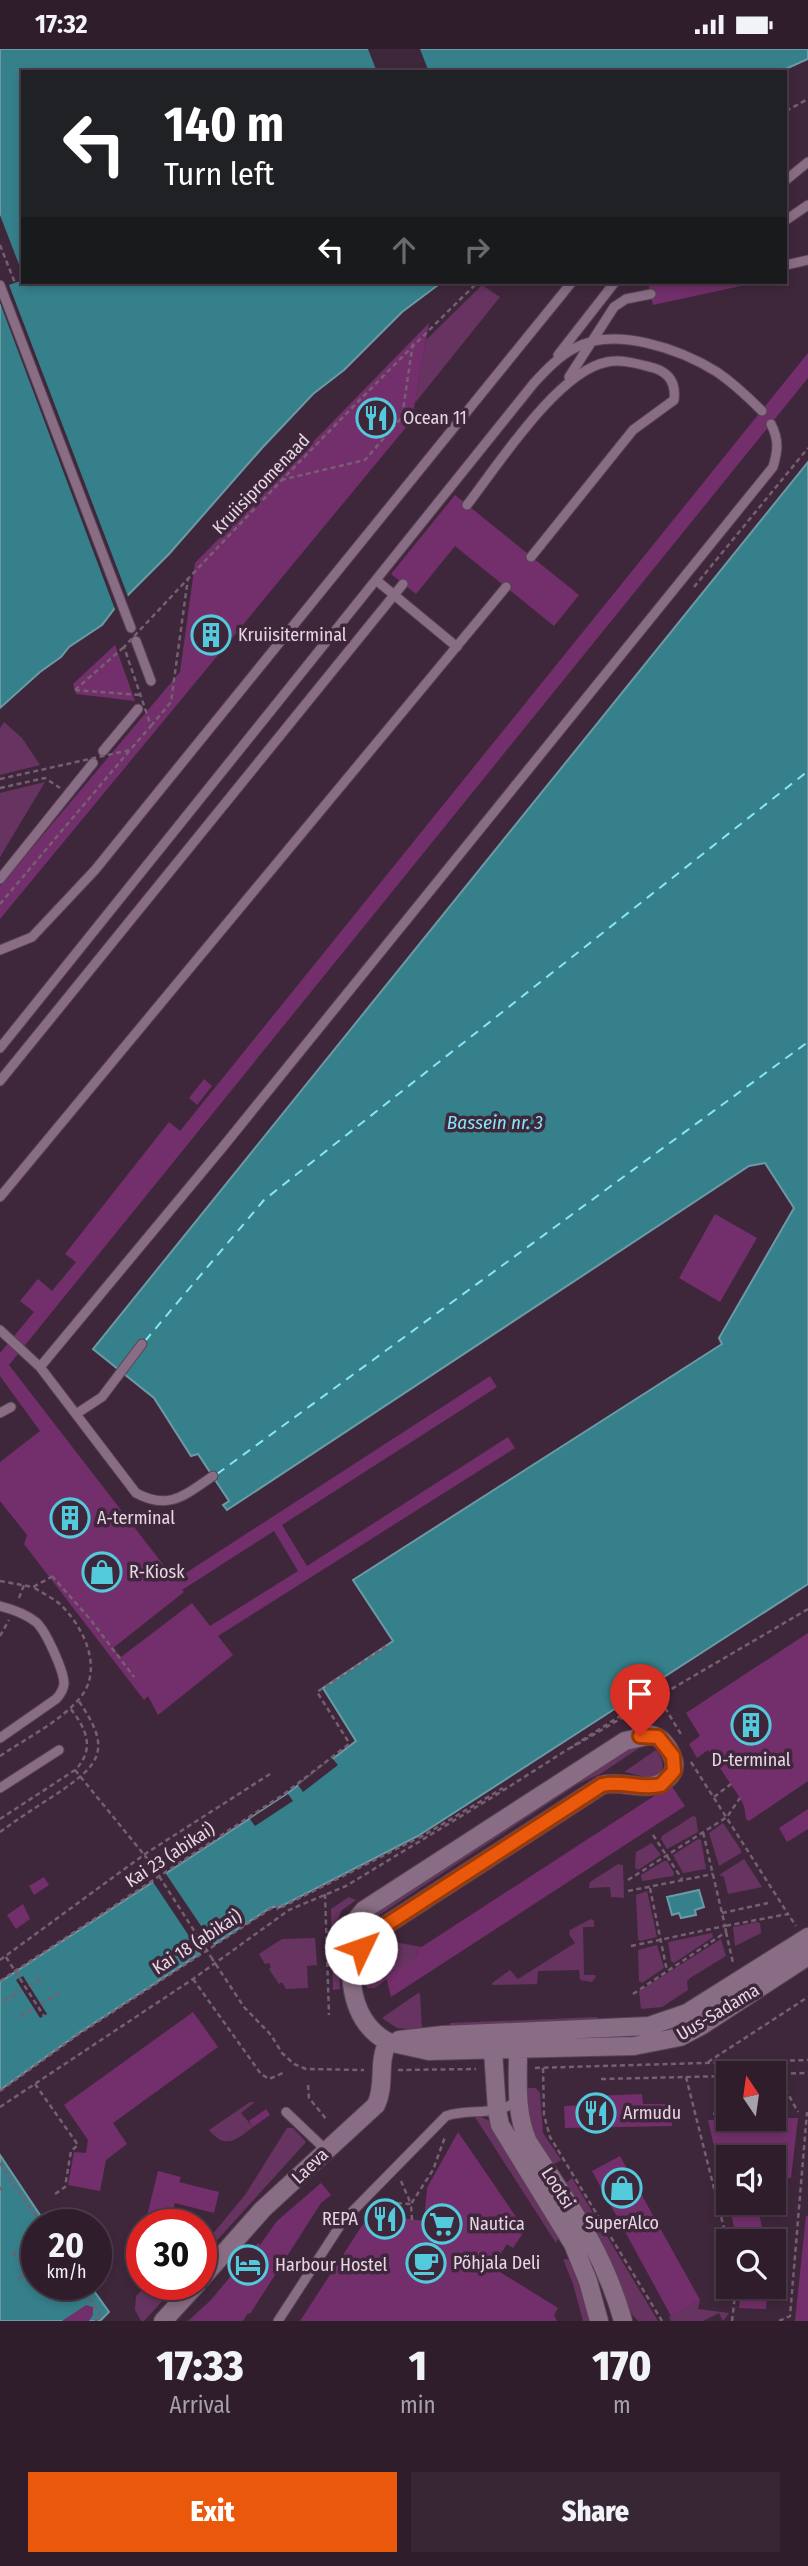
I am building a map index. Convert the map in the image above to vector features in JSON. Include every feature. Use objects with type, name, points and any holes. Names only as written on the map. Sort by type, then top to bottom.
[{"type":"street","points":[[352,1985],[361,1948],[369,1936],[602,1785],[614,1782],[642,1787],[661,1785],[674,1771],[675,1765],[673,1756],[664,1743],[652,1735],[625,1741],[355,1919],[348,1943],[352,1985],[353,1994],[369,2028],[388,2042]]},
{"type":"street","name":"Uus-Sadama","points":[[388,2042],[428,2036],[649,2026],[687,2013],[802,1931]]},
{"type":"street","name":"Uus-Sadama","points":[[388,2042],[429,2051],[518,2050],[634,2046],[680,2037],[808,1956]]},
{"type":"street","points":[[494,2050],[505,2033],[518,2050]]},
{"type":"street","name":"Laeva","points":[[217,2261],[263,2209],[376,2105],[382,2085],[382,2053],[388,2042]]},
{"type":"street","name":"Lootsi","points":[[494,2050],[497,2110],[505,2134],[573,2244],[588,2281],[599,2321]]},
{"type":"street","name":"Lootsi","points":[[518,2050],[521,2127],[590,2237],[613,2285],[624,2321]]},
{"type":"street","points":[[163,2321],[182,2300]]},
{"type":"lane","points":[[787,179],[808,162]]},
{"type":"lane","points":[[787,219],[808,205]]},
{"type":"lane","points":[[787,265],[808,260]]},
{"type":"lane","points":[[0,950],[32,937],[95,870],[570,284]]},
{"type":"lane","points":[[0,1048],[613,284]]},
{"type":"lane","points":[[0,285],[131,628]]},
{"type":"lane","points":[[565,384],[614,307],[626,299],[651,294]]},
{"type":"lane","points":[[547,370],[575,348],[591,342],[602,338],[628,340],[657,347],[716,372],[762,411]]},
{"type":"lane","points":[[467,505],[549,400],[565,384],[591,366],[616,360],[660,370],[672,379],[674,400],[633,431],[531,557]]},
{"type":"lane","points":[[40,1367],[239,1127],[773,467],[778,449],[777,436],[771,424]]},
{"type":"lane","points":[[376,580],[457,647]]},
{"type":"lane","points":[[0,1081],[403,584]]},
{"type":"lane","points":[[0,1197],[506,587]]},
{"type":"lane","points":[[136,641],[151,681]]},
{"type":"lane","points":[[103,751],[138,709]]},
{"type":"lane","points":[[0,879],[93,763]]},
{"type":"lane","points":[[0,1330],[40,1367],[136,1493],[151,1501],[168,1501],[185,1495],[213,1476]]},
{"type":"lane","points":[[76,1414],[102,1397],[142,1344]]},
{"type":"lane","points":[[0,1413],[11,1408]]},
{"type":"lane","points":[[0,1606],[36,1622],[47,1636],[64,1682],[56,1699],[0,1738]]},
{"type":"lane","points":[[0,1738],[13,1730]]},
{"type":"lane","points":[[0,1788],[59,1750]]},
{"type":"lane","points":[[561,2047],[568,2043],[596,2038],[606,2029]]},
{"type":"lane","points":[[278,2321],[343,2221],[446,2116],[507,2108],[518,2100]]},
{"type":"lane","points":[[286,2112],[327,2151]]},
{"type":"path","points":[[787,110],[808,99]]},
{"type":"path","points":[[0,245],[15,283]]},
{"type":"path","name":"Kruiisipromenaad","points":[[140,695],[75,690],[124,647],[383,374],[476,284]]},
{"type":"path","points":[[281,480],[365,460],[402,417],[412,342]]},
{"type":"path","points":[[694,587],[808,448]]},
{"type":"path","points":[[0,904],[171,702],[188,578]]},
{"type":"path","points":[[124,647],[151,726]]},
{"type":"path","points":[[0,779],[130,750]]},
{"type":"path","points":[[0,788],[44,778]]},
{"type":"path","points":[[33,1587],[53,1575],[134,1677]]},
{"type":"path","points":[[0,1581],[33,1587],[60,1605],[78,1628],[91,1657],[91,1673],[78,1700],[0,1756]]},
{"type":"path","name":"Kai 18 (abikai)","points":[[0,2091],[79,2034],[270,1909],[277,1906],[278,1909],[418,1838],[808,1609]]},
{"type":"path","name":"Kai 23 (abikai)","points":[[0,1981],[284,1794],[349,1742],[317,1692],[387,1646]]},
{"type":"path","points":[[0,1832],[87,1773],[96,1756],[98,1740],[93,1722],[78,1700]]},
{"type":"path","points":[[0,1819],[75,1770],[87,1752],[88,1738],[83,1725],[70,1708]]},
{"type":"path","points":[[75,1770],[145,1854],[244,2007]]},
{"type":"path","points":[[0,1960],[145,1854],[270,1774]]},
{"type":"path","points":[[714,1797],[731,1784]]},
{"type":"path","points":[[628,1880],[727,1817],[740,1798]]},
{"type":"path","points":[[727,1817],[788,1914],[802,1931]]},
{"type":"path","points":[[703,1832],[733,1964]]},
{"type":"path","points":[[653,1835],[682,1880]]},
{"type":"path","points":[[628,1891],[713,1874]]},
{"type":"path","points":[[650,1887],[667,1971]]},
{"type":"path","points":[[325,1894],[330,2015]]},
{"type":"path","points":[[722,1913],[768,1903]]},
{"type":"path","points":[[631,1946],[788,1914]]},
{"type":"path","points":[[633,1994],[726,1932]]},
{"type":"path","points":[[5,1956],[44,2016]]},
{"type":"path","points":[[0,2107],[215,1964]]},
{"type":"path","points":[[29,1986],[43,1977]]},
{"type":"path","points":[[192,1979],[261,2074],[269,2079],[283,2073]]},
{"type":"path","points":[[4,2001],[22,1990]]},
{"type":"path","points":[[41,2004],[59,1993]]},
{"type":"path","points":[[707,2063],[808,1997]]},
{"type":"path","points":[[20,2017],[34,2008]]},
{"type":"path","points":[[543,2068],[544,2115],[550,2137],[662,2321]]},
{"type":"path","points":[[786,2074],[808,2073]]},
{"type":"path","points":[[601,2079],[716,2076]]},
{"type":"path","points":[[686,2077],[724,2229]]},
{"type":"path","points":[[35,2084],[78,2145],[71,2151],[65,2187],[55,2194]]},
{"type":"path","points":[[308,2085],[309,2098],[327,2120]]},
{"type":"path","points":[[786,2092],[798,2112]]},
{"type":"path","points":[[714,2115],[716,2109]]},
{"type":"path","points":[[779,2321],[790,2316],[807,2112]]},
{"type":"path","points":[[411,2204],[433,2170],[446,2133]]},
{"type":"path","points":[[1,2162],[31,2209]]},
{"type":"path","points":[[404,2188],[411,2204],[412,2220]]},
{"type":"path","points":[[373,2209],[382,2200],[411,2204]]},
{"type":"path","points":[[13,2252],[21,2263]]},
{"type":"path","points":[[732,2321],[735,2299]]},
{"type":"path","points":[[90,2300],[100,2316],[95,2321]]},
{"type":"shaded area","points":[[482,285],[500,297],[415,403],[426,340]]},
{"type":"shaded area","points":[[4,722],[22,738],[40,765],[0,775],[0,728]]},
{"type":"shaded area","points":[[45,782],[0,857],[0,793]]},
{"type":"shaded area","points":[[644,1745],[600,1774],[578,1784],[364,1925],[363,1919],[621,1752]]},
{"type":"shaded area","points":[[656,1750],[663,1765],[660,1773],[645,1777],[624,1772]]},
{"type":"shaded area","points":[[693,1816],[696,1817],[698,1832],[667,1849],[662,1836]]},
{"type":"shaded area","points":[[723,1823],[741,1853],[719,1866],[709,1833]]},
{"type":"shaded area","points":[[698,1839],[701,1840],[706,1869],[683,1873],[673,1855]]},
{"type":"shaded area","points":[[652,1843],[661,1855],[638,1870],[635,1868],[636,1852]]},
{"type":"shaded area","points":[[744,1859],[762,1887],[728,1894],[724,1877],[719,1875]]},
{"type":"shaded area","points":[[667,1861],[673,1876],[642,1881],[641,1875]]},
{"type":"shaded area","points":[[618,1864],[623,1865],[624,1898],[611,1897],[610,1887],[589,1888],[590,1882]]},
{"type":"shaded area","points":[[647,1891],[657,1937],[640,1941],[636,1895]]},
{"type":"shaded area","points":[[349,1897],[356,1900],[341,1911],[338,1920],[340,1989],[333,1990],[331,1909]]},
{"type":"shaded area","points":[[591,1919],[594,1921],[594,1927],[583,1927],[584,1975],[595,1975],[592,1982],[580,1980],[579,1970],[538,1971],[537,1984],[493,1985],[492,1983],[510,1970],[518,1979],[575,1943],[569,1934],[570,1930]]},
{"type":"shaded area","points":[[760,1923],[761,1933],[735,1946],[733,1927]]},
{"type":"shaded area","points":[[712,1933],[713,1937],[674,1963],[671,1961],[668,1942]]},
{"type":"shaded area","points":[[315,1938],[317,1965],[307,1966],[308,1988],[286,1989],[282,1982],[279,1984],[269,1969],[269,1963],[265,1964],[259,1954],[282,1939]]},
{"type":"shaded area","points":[[721,1939],[726,1956],[690,1978],[687,1981],[688,1990],[662,2007],[641,2009],[639,1991]]},
{"type":"shaded area","points":[[399,1943],[422,1947],[417,1950],[418,1956],[375,1988],[367,1988],[366,1955],[376,1947]]},
{"type":"shaded area","points":[[657,1945],[664,1968],[642,1983],[639,1981],[638,1950]]},
{"type":"shaded area","points":[[418,1993],[422,2030],[397,2028],[382,2018]]},
{"type":"shaded area","points":[[597,2017],[597,2022],[450,2028],[450,2023]]},
{"type":"shaded area","points":[[523,2088],[536,2088],[540,2093],[543,2133],[561,2160],[554,2164],[547,2162],[533,2139]]},
{"type":"shaded area","points":[[250,2102],[255,2102],[241,2113],[253,2127],[241,2136],[226,2141],[209,2130]]},
{"type":"shaded area","points":[[475,2117],[492,2122],[560,2235],[556,2243]]},
{"type":"shaded area","points":[[287,2128],[293,2128],[306,2142],[217,2240],[217,2229],[245,2195]]},
{"type":"shaded area","points":[[572,2178],[658,2321],[638,2321],[628,2310],[565,2184]]},
{"type":"shaded area","points":[[563,2259],[573,2260],[593,2321],[583,2321]]},
{"type":"shaded area","points":[[136,2300],[163,2300],[144,2321],[141,2321],[135,2310]]},
{"type":"shaded area","points":[[700,2300],[698,2309],[729,2313],[723,2321],[719,2313],[703,2321],[671,2321],[669,2317]]},
{"type":"water","points":[[0,49],[808,49],[808,59],[783,70],[21,70],[21,284],[439,284],[402,312],[344,370],[313,394],[102,625],[69,647],[61,657],[0,708]]},
{"type":"water","name":"Bassein nr. 3","points":[[808,462],[808,1584],[418,1836],[278,1908],[270,1908],[79,2033],[0,2090],[0,1982],[284,1796],[356,1741],[323,1688],[393,1641],[353,1580],[722,1344],[719,1338],[794,1208],[765,1163],[749,1166],[227,1510],[223,1505],[229,1501],[198,1454],[191,1456],[154,1398],[93,1349]]},
{"type":"water","points":[[699,1890],[704,1907],[695,1910],[696,1915],[681,1918],[679,1913],[672,1915],[667,1897]]},
{"type":"water","points":[[0,2155],[36,2209],[21,2209],[21,2300],[100,2300],[109,2312],[100,2321],[0,2321]]},
{"type":"pier","points":[[368,49],[420,49],[428,70],[376,70]]},
{"type":"pier","points":[[0,215],[21,270],[21,281],[9,285],[129,599],[116,612],[0,303]]},
{"type":"pier","points":[[332,1758],[338,1765],[303,1792],[298,1785]]},
{"type":"pier","points":[[288,1794],[293,1801],[255,1826],[250,1819]]},
{"type":"pier","points":[[164,1871],[216,1948],[203,1957],[151,1879]]},
{"type":"pier","points":[[23,1976],[47,2014],[40,2018],[16,1980]]},
{"type":"building","points":[[648,284],[741,286],[653,305]]},
{"type":"building","name":"Kruiisiterminal","points":[[429,323],[412,420],[0,919],[0,886],[180,672],[195,563]]},
{"type":"building","points":[[808,353],[808,378],[9,1365],[175,1580],[490,1376],[497,1387],[282,1525],[307,1566],[508,1437],[515,1448],[218,1636],[233,1655],[158,1715],[148,1696],[144,1700],[24,1544],[27,1535],[0,1501],[0,1462],[40,1431],[0,1376],[0,1353],[34,1312],[20,1301],[38,1279],[52,1291],[76,1262],[65,1254],[169,1122],[180,1131]],"holes":[[[274,1531],[298,1571],[210,1626],[192,1603],[121,1657],[113,1648],[184,1592],[182,1590]]]},
{"type":"building","points":[[455,495],[579,595],[554,626],[455,546],[416,594],[391,574]]},
{"type":"building","points":[[115,645],[135,701],[76,694],[73,684]]},
{"type":"building","points":[[204,1079],[212,1086],[197,1105],[189,1098]]},
{"type":"building","points":[[715,1214],[757,1238],[720,1302],[679,1278]]},
{"type":"building","name":"D-terminal","points":[[808,1633],[808,1781],[749,1821],[740,1798],[708,1750],[697,1758],[689,1744],[700,1736],[686,1713]]},
{"type":"building","points":[[671,1785],[685,1806],[391,1997],[386,1976],[418,1956],[417,1950]]},
{"type":"building","points":[[808,1809],[808,1829],[787,1842],[779,1828]]},
{"type":"building","points":[[44,1877],[49,1885],[34,1895],[29,1886]]},
{"type":"building","points":[[23,1904],[30,1919],[16,1929],[7,1915]]},
{"type":"building","points":[[193,2012],[218,2047],[113,2123],[127,2144],[106,2160],[100,2191],[68,2185],[74,2152],[86,2153],[88,2140],[64,2105]]},
{"type":"building","points":[[642,2094],[643,2104],[670,2104],[672,2126],[565,2128],[564,2106],[593,2105],[593,2096]]},
{"type":"building","points":[[266,2109],[270,2115],[253,2127],[249,2121]]},
{"type":"building","points":[[786,2118],[798,2118],[791,2178],[786,2178],[786,2145],[716,2145],[716,2155],[708,2120],[716,2120],[716,2131],[786,2131]]},
{"type":"building","name":"Nautica","points":[[458,2132],[525,2230],[513,2248],[507,2244],[492,2267],[558,2308],[554,2315],[557,2321],[300,2321],[361,2227],[389,2197],[401,2218],[424,2221],[427,2188]]},
{"type":"building","points":[[620,2156],[700,2300],[671,2316],[592,2171]]},
{"type":"building","points":[[158,2171],[181,2177],[179,2182],[219,2192],[215,2209],[198,2209],[175,2203],[173,2209],[149,2209]]},
{"type":"building","points":[[321,2183],[331,2195],[321,2203],[243,2321],[188,2321],[211,2300],[217,2300],[217,2293],[258,2243],[260,2245],[277,2221]]},
{"type":"building","points":[[731,2215],[759,2215],[762,2229],[734,2229]]},
{"type":"building","points":[[806,2216],[808,2321],[795,2321]]},
{"type":"building","points":[[740,2299],[767,2299],[766,2309],[739,2308]]},
{"type":"building","points":[[86,2305],[93,2307],[93,2315],[89,2321],[62,2321]]},
{"type":"ferry route","points":[[145,1341],[264,1200],[808,771]]},
{"type":"ferry route","points":[[217,1474],[808,1042]]},
{"type":"place","name":"Ocean 11","points":[[376,418]]},
{"type":"place","name":"Kruiisiterminal","points":[[211,635]]},
{"type":"place","name":"A-terminal","points":[[70,1518]]},
{"type":"place","name":"R-Kiosk","points":[[102,1572]]},
{"type":"place","name":"D-terminal","points":[[751,1725]]},
{"type":"place","name":"Armudu","points":[[596,2113]]},
{"type":"place","name":"SuperAlco","points":[[622,2188]]},
{"type":"place","name":"REPA","points":[[385,2219]]},
{"type":"place","name":"Nautica","points":[[442,2224]]},
{"type":"place","name":"Põhjala Deli","points":[[426,2263]]},
{"type":"place","name":"Harbour Hostel","points":[[248,2265]]},
{"type":"route","points":[[361,1948],[369,1936],[602,1785],[614,1782],[642,1787],[661,1785],[674,1771],[673,1756],[658,1737],[640,1736]]}]
